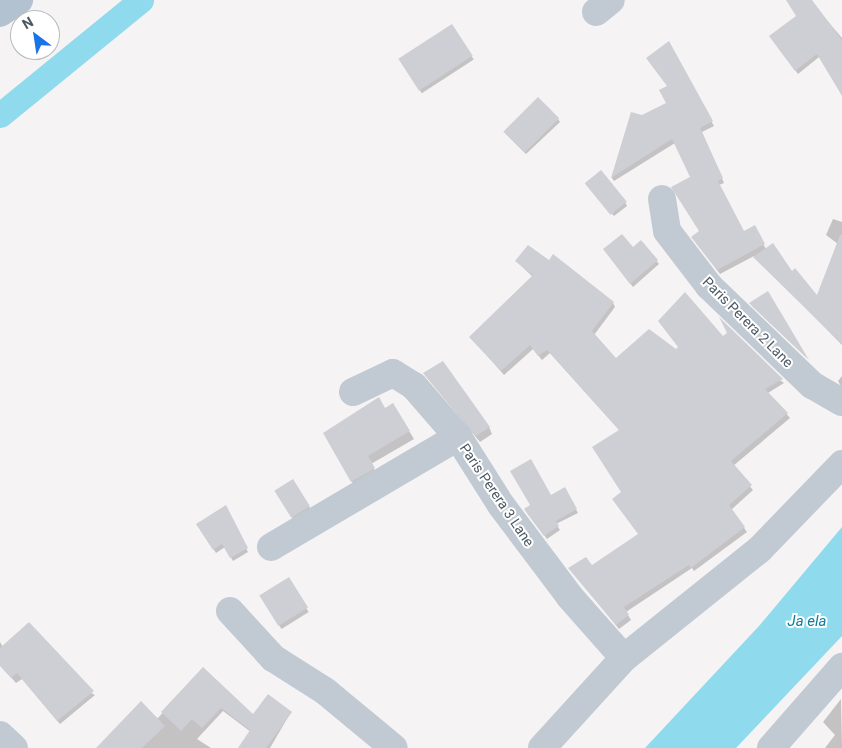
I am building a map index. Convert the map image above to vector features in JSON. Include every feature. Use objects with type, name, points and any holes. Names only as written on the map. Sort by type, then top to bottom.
[{"type":"main road","points":[[0,13],[19,0]]},
{"type":"street","name":"Paris Perera 2 Lane","points":[[662,199],[667,231],[709,286],[812,385],[842,402]]},
{"type":"street","name":"Paris Perera 3 Lane","points":[[353,392],[393,373],[404,377],[458,437],[501,505],[570,597],[624,658]]},
{"type":"street","points":[[271,548],[458,437]]},
{"type":"street","points":[[542,748],[624,658],[760,550],[842,464]]},
{"type":"street","points":[[230,610],[273,658],[325,691],[394,748]]},
{"type":"street","points":[[771,748],[842,667]]},
{"type":"street","points":[[0,735],[14,748]]},
{"type":"water","name":"Ja ela","points":[[842,527],[842,636],[736,748],[645,748],[759,626]]},
{"type":"building","points":[[786,0],[812,0],[842,40],[842,96],[817,54],[795,71],[769,36],[796,16]]},
{"type":"building","points":[[452,24],[473,56],[419,91],[398,59]]},
{"type":"building","points":[[669,41],[713,121],[700,128],[723,178],[718,181],[744,231],[755,225],[765,244],[717,270],[691,237],[699,231],[671,187],[690,177],[672,139],[611,178],[631,112],[642,115],[666,103],[659,90],[667,86],[646,58]]},
{"type":"building","points":[[538,97],[559,118],[525,153],[503,132]]},
{"type":"building","points":[[601,170],[627,202],[610,215],[585,183]]},
{"type":"building","points":[[622,234],[633,247],[641,240],[658,260],[630,284],[603,249]]},
{"type":"building","points":[[840,235],[842,235],[842,344],[753,257],[773,243],[792,271],[795,268],[817,295]]},
{"type":"building","points":[[528,245],[549,260],[553,254],[614,302],[592,331],[616,358],[649,329],[676,349],[678,347],[658,321],[685,292],[723,336],[727,333],[719,317],[783,379],[765,389],[788,413],[731,461],[752,485],[729,505],[745,527],[691,568],[689,565],[624,607],[629,615],[616,625],[568,568],[586,557],[592,565],[638,534],[612,499],[621,492],[592,447],[619,430],[547,350],[538,356],[530,345],[501,371],[469,337],[533,275],[515,261]]},
{"type":"building","points":[[768,291],[809,360],[749,303]]},
{"type":"building","points":[[443,361],[490,427],[476,436],[423,373]]},
{"type":"building","points":[[379,397],[385,408],[393,403],[410,431],[368,456],[375,468],[351,482],[323,433]]},
{"type":"building","points":[[531,459],[551,495],[565,487],[577,509],[556,521],[559,526],[544,536],[524,509],[530,505],[510,471]]},
{"type":"building","points":[[293,479],[310,506],[291,518],[274,491]]},
{"type":"building","points":[[226,505],[248,548],[230,558],[222,544],[213,550],[196,524]]},
{"type":"building","points":[[289,577],[308,608],[278,626],[259,596]]},
{"type":"building","points":[[29,622],[94,691],[57,721],[17,673],[11,678],[0,666],[0,648]]},
{"type":"building","points":[[203,667],[253,714],[268,694],[292,712],[266,748],[238,748],[250,730],[221,708],[202,728],[192,719],[181,731],[161,712]]},
{"type":"building","points":[[141,701],[165,726],[142,748],[96,748]]},
{"type":"waterway","points":[[0,115],[141,0]]}]
